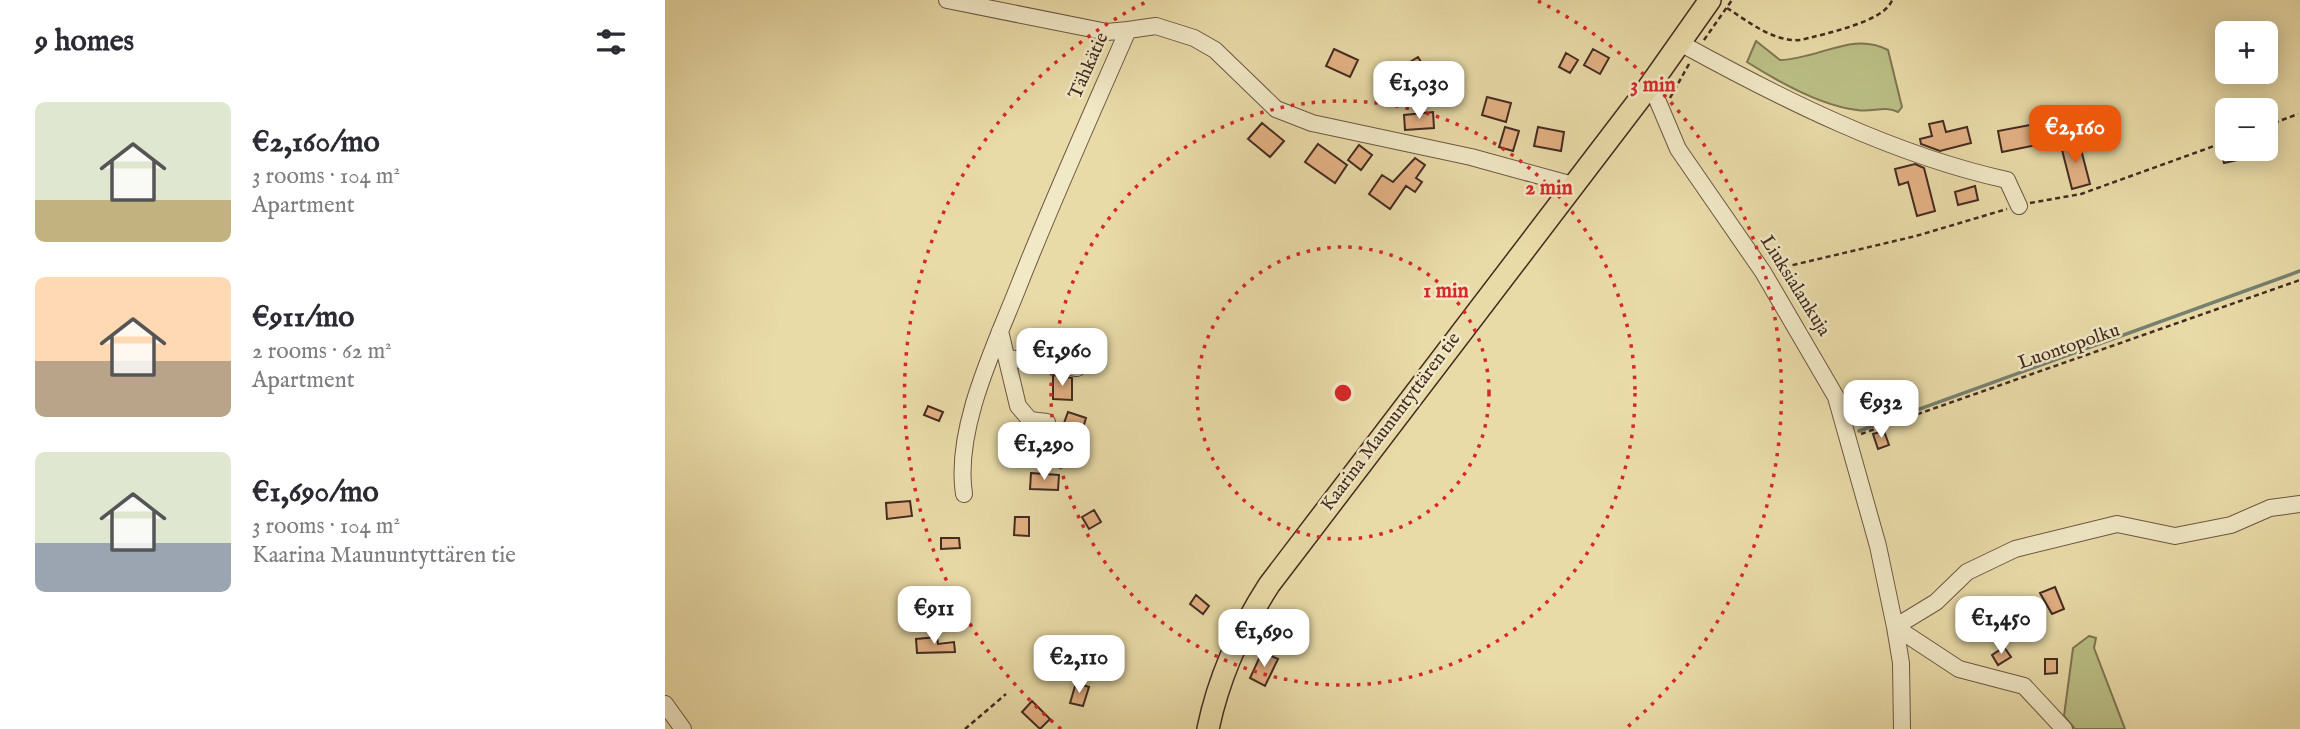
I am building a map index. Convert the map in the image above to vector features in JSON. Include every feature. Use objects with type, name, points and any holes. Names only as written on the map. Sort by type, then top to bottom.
[{"type":"main road","name":"Kaarina Maununtyttären tie","points":[[1208,729],[1226,665],[1248,617],[1269,585],[1680,43],[1718,4]]},
{"type":"street","points":[[944,0],[1107,32],[1128,30]]},
{"type":"street","name":"Tähkätie","points":[[964,494],[961,471],[969,426],[1000,331],[1128,30],[1156,26],[1194,38],[1215,50],[1276,109],[1312,123],[1471,157],[1573,185]]},
{"type":"street","points":[[1680,43],[1748,79],[1912,155],[1954,169],[2007,180],[2019,206]]},
{"type":"street","name":"Liuksialankuja","points":[[1647,88],[1656,97],[1678,149],[1763,272],[1836,397],[1878,546],[1895,627],[1901,663],[1902,729]]},
{"type":"street","points":[[1000,331],[1018,406],[1030,420],[1047,422]]},
{"type":"street","points":[[1008,358],[1077,369]]},
{"type":"street","points":[[2064,729],[2024,686],[1959,669],[1895,627],[1936,602],[1968,572],[2015,549],[2117,524],[2175,536],[2231,525],[2270,508],[2300,504]]},
{"type":"street","points":[[665,704],[683,729]]},
{"type":"path","points":[[1718,4],[1774,37],[1788,41],[1801,40],[1878,16],[1890,6],[1892,0]]},
{"type":"path","points":[[2278,122],[2298,114]]},
{"type":"path","points":[[1763,272],[1916,236],[2019,206],[2081,194],[2215,146]]},
{"type":"path","name":"Luontopolku","points":[[1848,439],[2300,280]]},
{"type":"path","points":[[965,729],[1006,694]]},
{"type":"green space","points":[[1756,41],[1780,60],[1862,43],[1888,50],[1902,107],[1898,112],[1888,109],[1868,111],[1843,108],[1800,92],[1747,62]]},
{"type":"green space","points":[[2089,636],[2096,638],[2094,648],[2125,729],[2075,729],[2064,716],[2073,648]]},
{"type":"building","points":[[1334,49],[1358,60],[1350,77],[1326,66]]},
{"type":"building","points":[[1593,49],[1609,58],[1600,74],[1584,65]]},
{"type":"building","points":[[1566,53],[1578,60],[1570,73],[1559,67]]},
{"type":"building","points":[[1418,57],[1429,75],[1414,84],[1411,80],[1406,83],[1401,74],[1406,71],[1403,66]]},
{"type":"building","points":[[1487,97],[1511,103],[1506,122],[1482,115]]},
{"type":"building","points":[[1433,112],[1434,128],[1405,130],[1404,115]]},
{"type":"building","points":[[1943,121],[1946,132],[1967,127],[1971,143],[1940,151],[1921,144],[1920,139],[1932,136],[1929,124]]},
{"type":"building","points":[[1262,123],[1284,141],[1270,157],[1248,139]]},
{"type":"building","points":[[2041,123],[2046,143],[2002,152],[1998,131]]},
{"type":"building","points":[[1505,127],[1519,131],[1513,151],[1499,147]]},
{"type":"building","points":[[1538,127],[1564,132],[1561,151],[1534,146]]},
{"type":"building","points":[[2079,142],[2090,184],[2072,189],[2061,146]]},
{"type":"building","points":[[1318,144],[1347,165],[1335,183],[1305,162]]},
{"type":"building","points":[[1359,145],[1372,155],[1361,170],[1348,160]]},
{"type":"building","points":[[1415,158],[1425,165],[1416,178],[1422,182],[1415,192],[1406,186],[1390,209],[1369,194],[1382,175],[1393,182]]},
{"type":"building","points":[[1915,164],[1924,168],[1935,211],[1917,216],[1908,182],[1899,185],[1895,169]]},
{"type":"building","points":[[1975,186],[1978,200],[1958,205],[1955,192]]},
{"type":"building","points":[[1053,375],[1072,378],[1072,400],[1053,399]]},
{"type":"building","points":[[928,406],[943,412],[939,421],[924,415]]},
{"type":"building","points":[[1068,412],[1086,418],[1083,428],[1064,423]]},
{"type":"building","points":[[1884,431],[1889,445],[1878,449],[1873,434]]},
{"type":"building","points":[[1031,473],[1059,475],[1058,490],[1030,489]]},
{"type":"building","points":[[910,501],[912,516],[887,519],[886,503]]},
{"type":"building","points":[[1094,510],[1101,522],[1089,529],[1082,517]]},
{"type":"building","points":[[1015,517],[1029,517],[1029,536],[1014,535]]},
{"type":"building","points":[[941,538],[959,538],[960,548],[941,549]]},
{"type":"building","points":[[2055,587],[2064,609],[2052,614],[2040,593]]},
{"type":"building","points":[[1196,595],[1209,606],[1203,614],[1190,604]]},
{"type":"building","points":[[937,637],[938,644],[954,642],[955,652],[917,653],[916,639]]},
{"type":"building","points":[[2004,647],[2011,657],[1998,665],[1992,655]]},
{"type":"building","points":[[1262,652],[1278,659],[1265,686],[1250,678]]},
{"type":"building","points":[[2045,659],[2057,659],[2057,673],[2045,674]]},
{"type":"building","points":[[1076,683],[1089,687],[1083,706],[1070,703]]},
{"type":"building","points":[[1032,701],[1050,719],[1040,729],[1022,712]]},
{"type":"waterway","points":[[1859,431],[2300,271]]}]
